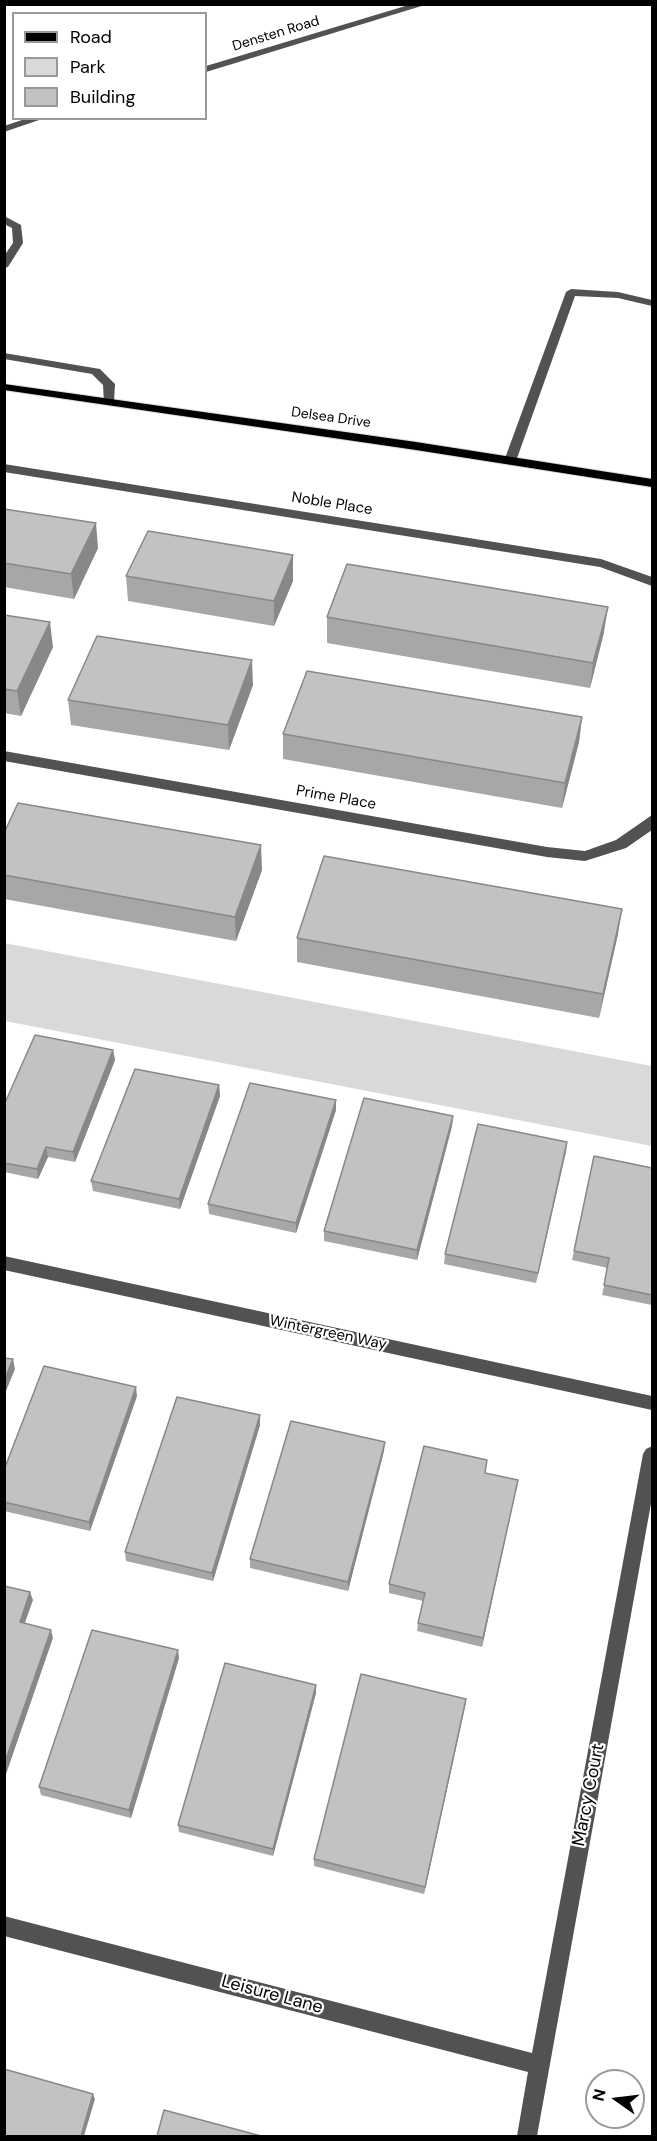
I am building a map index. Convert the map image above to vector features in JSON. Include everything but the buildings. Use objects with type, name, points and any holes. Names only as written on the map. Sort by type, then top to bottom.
[{"type":"main road","name":"Delsea Drive","points":[[4,387],[652,483]]},
{"type":"street","name":"Densten Road","points":[[207,69],[424,4]]},
{"type":"street","points":[[4,129],[33,120]]},
{"type":"street","points":[[4,219],[17,226],[18,243],[4,265]]},
{"type":"street","points":[[510,461],[571,292],[618,295],[652,303]]},
{"type":"street","points":[[4,356],[96,371],[109,384],[108,401]]},
{"type":"street","name":"Noble Place","points":[[4,468],[600,563],[625,570],[652,582]]},
{"type":"street","name":"Prime Place","points":[[4,756],[547,852],[585,856],[621,844],[649,826],[652,820]]},
{"type":"street","name":"Wintergreen Way","points":[[4,1263],[652,1403]]},
{"type":"street","name":"Marcy Court","points":[[527,2136],[652,1454]]},
{"type":"street","name":"Leisure Lane","points":[[4,1926],[539,2065]]},
{"type":"green space","points":[[4,943],[652,1066],[652,1146],[5,1021]]}]
